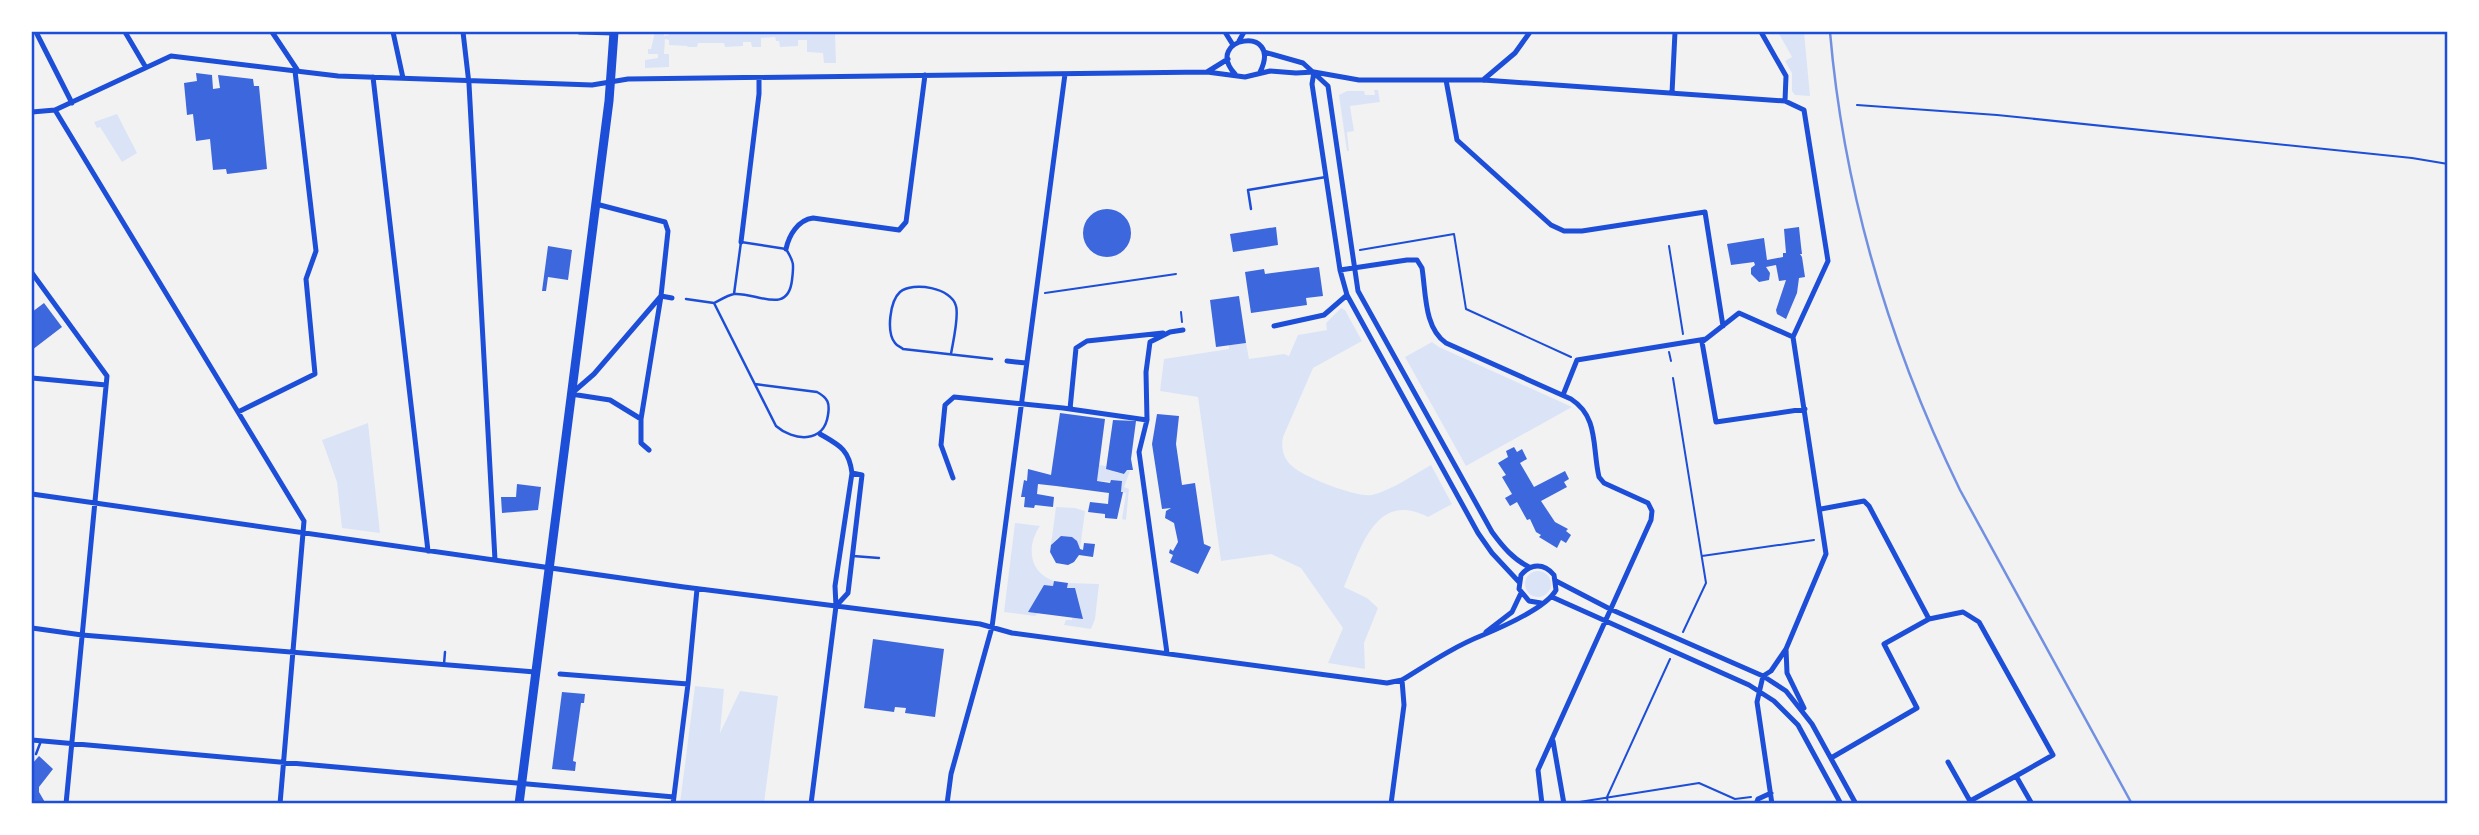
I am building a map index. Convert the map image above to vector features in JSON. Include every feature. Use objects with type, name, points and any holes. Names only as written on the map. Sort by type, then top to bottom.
[{"type":"main road","points":[[519,803],[596,204],[611,82],[614,32]]},
{"type":"street","points":[[36,32],[72,103]]},
{"type":"street","points":[[125,32],[145,66]]},
{"type":"street","points":[[238,412],[315,374],[306,279],[316,251],[296,71],[272,32]]},
{"type":"street","points":[[393,32],[403,78]]},
{"type":"street","points":[[463,32],[495,560]]},
{"type":"street","points":[[579,32],[614,32]]},
{"type":"street","points":[[1225,32],[1233,45]]},
{"type":"street","points":[[1236,75],[1228,59],[1233,45],[1244,32]]},
{"type":"street","points":[[1250,32],[1253,41],[1264,52],[1303,63],[1328,86],[1358,291],[1497,539],[1518,561],[1529,567]]},
{"type":"street","points":[[1483,80],[1515,53],[1531,32]]},
{"type":"street","points":[[1672,93],[1675,32]]},
{"type":"street","points":[[1761,32],[1786,76],[1785,101]]},
{"type":"street","points":[[1239,41],[1253,41]]},
{"type":"street","points":[[1260,72],[1265,60],[1264,52]]},
{"type":"street","points":[[32,112],[55,110],[145,66],[174,56],[338,76],[592,85],[633,79],[1207,72],[1250,77],[1260,72],[1314,72],[1359,80],[1483,80],[1785,101],[1804,110],[1828,261],[1793,337],[1826,554],[1786,649],[1771,671],[1762,676]]},
{"type":"street","points":[[1207,72],[1228,59]]},
{"type":"street","points":[[1314,72],[1312,84],[1340,270],[1347,295],[1478,533],[1519,582]]},
{"type":"street","points":[[947,803],[951,774],[992,627],[1065,74]]},
{"type":"street","points":[[786,249],[788,236],[806,219],[899,230],[906,222],[925,75]]},
{"type":"street","points":[[373,78],[428,551]]},
{"type":"street","points":[[741,242],[759,78]]},
{"type":"street","points":[[1446,80],[1457,140],[1551,225],[1564,231],[1582,231],[1705,212],[1723,326]]},
{"type":"street","points":[[55,110],[304,521],[280,803]]},
{"type":"street","points":[[596,204],[665,222],[668,231],[661,296],[641,419],[640,443],[649,450]]},
{"type":"street","points":[[1340,270],[1417,260],[1422,268],[1431,327],[1437,337],[1446,344],[1581,405],[1590,418],[1599,477],[1604,483],[1648,503],[1652,511],[1651,520],[1538,771],[1542,803]]},
{"type":"street","points":[[32,273],[107,376],[66,803]]},
{"type":"street","points":[[1275,326],[1324,315],[1347,295]]},
{"type":"street","points":[[661,296],[672,298]]},
{"type":"street","points":[[571,394],[594,374],[661,296]]},
{"type":"street","points":[[1793,337],[1739,313],[1702,342],[1716,422],[1805,409]]},
{"type":"street","points":[[1070,409],[1076,348],[1087,341],[1183,330]]},
{"type":"street","points":[[1167,653],[1139,452],[1147,420],[1146,372],[1150,342],[1170,332]]},
{"type":"street","points":[[1563,395],[1577,360],[1708,338]]},
{"type":"street","points":[[1007,361],[1026,363]]},
{"type":"street","points":[[32,378],[106,385]]},
{"type":"street","points":[[571,394],[610,400],[641,419]]},
{"type":"street","points":[[953,478],[941,445],[945,405],[954,397],[1147,420]]},
{"type":"street","points":[[811,803],[836,606],[835,586],[852,473],[850,457],[839,445],[820,434]]},
{"type":"street","points":[[1428,442],[1438,437]]},
{"type":"street","points":[[836,606],[848,593],[853,556],[862,475],[852,473]]},
{"type":"street","points":[[32,494],[696,589],[992,627],[1012,633],[1387,682],[1402,680],[1483,635],[1508,625],[1552,597],[1556,590],[1552,572],[1536,565],[1523,572],[1519,582],[1521,593],[1530,601],[1541,603]]},
{"type":"street","points":[[1821,509],[1864,501],[1869,506],[1930,619]]},
{"type":"street","points":[[1556,582],[1610,609],[1762,676],[1786,691],[1812,723]]},
{"type":"street","points":[[32,740],[545,785],[673,800],[688,684],[696,589]]},
{"type":"street","points":[[1483,635],[1511,612],[1521,593]]},
{"type":"street","points":[[1552,597],[1760,691],[1785,710],[1798,726],[1841,803]]},
{"type":"street","points":[[1831,758],[1917,708],[1884,644],[1930,619],[1963,612],[1979,622],[2053,755],[1971,802],[1948,762]]},
{"type":"street","points":[[32,628],[82,635],[535,672]]},
{"type":"street","points":[[1786,649],[1787,673],[1856,803]]},
{"type":"street","points":[[560,674],[688,684]]},
{"type":"street","points":[[1762,676],[1757,702],[1772,803]]},
{"type":"street","points":[[1391,803],[1404,705],[1402,680]]},
{"type":"street","points":[[1553,741],[1564,803]]},
{"type":"street","points":[[2016,776],[2032,803]]},
{"type":"street","points":[[1757,801],[1771,793]]},
{"type":"lane","points":[[1251,209],[1248,190],[1327,177]]},
{"type":"lane","points":[[686,299],[714,303],[734,294],[775,300],[783,298],[791,288],[794,263],[786,249],[741,242],[734,294]]},
{"type":"lane","points":[[951,354],[957,307],[952,296],[943,291],[913,287],[902,290],[895,298],[893,309],[890,331],[894,342],[904,349],[992,359]]},
{"type":"lane","points":[[714,303],[776,426],[785,434],[811,437],[820,434],[827,426],[830,405],[826,397],[817,392],[755,384]]},
{"type":"lane","points":[[853,556],[879,558]]},
{"type":"lane","points":[[444,664],[445,652]]},
{"type":"lane","points":[[36,754],[41,741]]},
{"type":"path","points":[[1857,105],[1997,115],[2448,164]]},
{"type":"path","points":[[1352,251],[1454,234],[1466,309],[1577,360]]},
{"type":"path","points":[[1669,246],[1684,342]]},
{"type":"path","points":[[1036,294],[1176,274]]},
{"type":"path","points":[[1181,312],[1183,330]]},
{"type":"path","points":[[1673,378],[1706,583],[1680,639]]},
{"type":"path","points":[[1702,556],[1825,538]]},
{"type":"path","points":[[1608,803],[1607,797],[1674,650]]},
{"type":"path","points":[[1572,803],[1699,783],[1735,799],[1757,801]]},
{"type":"shaded area","points":[[655,32],[664,32],[664,36],[669,35],[669,32],[835,32],[836,63],[824,63],[823,53],[807,52],[807,40],[798,40],[798,46],[780,47],[775,37],[761,38],[761,47],[752,47],[751,42],[743,42],[743,46],[725,47],[724,43],[698,43],[697,47],[688,47],[669,45],[669,40],[665,39],[664,54],[669,54],[669,67],[645,68],[645,60],[658,58],[658,54],[648,54]]},
{"type":"shaded area","points":[[1778,32],[1804,32],[1810,96],[1795,95],[1792,91],[1792,73],[1785,61],[1792,57]]},
{"type":"shaded area","points":[[1374,90],[1378,90],[1380,102],[1350,106],[1354,131],[1347,132],[1347,151],[1339,95],[1347,91],[1364,91],[1365,95],[1375,95]]},
{"type":"shaded area","points":[[117,114],[137,153],[122,162],[94,122]]},
{"type":"shaded area","points":[[1341,308],[1345,310],[1362,341],[1313,368],[1283,437],[1287,460],[1298,471],[1318,481],[1365,495],[1387,490],[1431,465],[1452,504],[1428,517],[1410,510],[1395,511],[1382,517],[1372,528],[1356,557],[1344,587],[1367,598],[1378,608],[1364,643],[1365,669],[1328,663],[1343,628],[1301,568],[1271,554],[1221,561],[1198,397],[1160,391],[1164,359],[1229,349],[1229,345],[1246,343],[1249,359],[1284,354],[1289,356],[1298,335],[1327,330],[1326,323]]},
{"type":"shaded area","points":[[1432,342],[1572,407],[1466,466],[1405,357]]},
{"type":"shaded area","points":[[368,423],[380,533],[342,528],[337,482],[322,440]]},
{"type":"shaded area","points":[[1099,465],[1124,474],[1127,470],[1130,471],[1124,487],[1129,489],[1126,520],[1122,519],[1126,493],[1121,492],[1122,482],[1097,481]]},
{"type":"shaded area","points":[[1056,507],[1085,511],[1080,549],[1066,537],[1055,540],[1051,545]]},
{"type":"shaded area","points":[[1015,523],[1040,526],[1033,542],[1032,558],[1039,572],[1054,581],[1053,586],[1044,585],[1035,616],[1004,612]]},
{"type":"shaded area","points":[[1538,571],[1547,575],[1551,584],[1547,593],[1538,597],[1529,593],[1525,584],[1529,575]]},
{"type":"shaded area","points":[[1068,583],[1099,584],[1095,619],[1091,629],[1064,625],[1066,620],[1072,620],[1075,589],[1067,588]]},
{"type":"shaded area","points":[[695,686],[724,689],[720,733],[740,691],[778,696],[764,803],[680,803]]},
{"type":"building","points":[[196,73],[212,75],[213,89],[220,88],[218,75],[253,79],[254,86],[259,86],[267,169],[227,174],[226,169],[213,170],[210,139],[196,141],[193,114],[187,115],[184,83],[197,81]]},
{"type":"building","points":[[1107,209],[1124,216],[1131,233],[1124,250],[1107,257],[1090,250],[1083,233],[1090,216]]},
{"type":"building","points":[[1276,227],[1278,245],[1233,252],[1230,234]]},
{"type":"building","points":[[1799,227],[1800,254],[1805,277],[1799,278],[1797,293],[1786,319],[1777,314],[1776,310],[1786,280],[1779,281],[1776,265],[1766,267],[1770,273],[1769,280],[1759,282],[1751,274],[1754,262],[1731,265],[1727,244],[1764,238],[1767,260],[1783,257],[1783,253],[1786,253],[1784,229]]},
{"type":"building","points":[[548,246],[572,250],[568,280],[548,277],[546,291],[542,291]]},
{"type":"building","points":[[1319,267],[1323,296],[1306,298],[1307,305],[1251,313],[1245,272],[1264,269],[1265,274]]},
{"type":"building","points":[[1239,296],[1246,343],[1216,347],[1210,300]]},
{"type":"building","points":[[44,303],[62,327],[32,350],[32,312]]},
{"type":"building","points":[[1060,413],[1105,419],[1097,481],[1122,481],[1123,492],[1117,519],[1088,512],[1090,502],[1108,504],[1109,493],[1056,486],[1038,484],[1037,494],[1054,497],[1053,507],[1024,507],[1025,497],[1021,497],[1028,469],[1051,475]]},
{"type":"building","points":[[1157,414],[1179,416],[1176,444],[1182,485],[1195,483],[1204,544],[1211,547],[1198,574],[1170,562],[1173,555],[1169,553],[1170,549],[1173,551],[1178,542],[1174,523],[1165,518],[1166,511],[1171,508],[1162,509],[1152,444]]},
{"type":"building","points":[[1113,420],[1136,421],[1131,459],[1133,470],[1127,470],[1124,474],[1106,469]]},
{"type":"building","points":[[1514,447],[1517,452],[1522,449],[1527,459],[1520,463],[1534,487],[1565,471],[1569,479],[1564,482],[1567,487],[1541,501],[1555,522],[1568,529],[1566,531],[1571,535],[1566,543],[1561,540],[1557,548],[1539,537],[1541,535],[1536,532],[1530,519],[1527,520],[1517,502],[1510,506],[1505,498],[1512,494],[1502,477],[1506,475],[1498,463],[1508,457],[1506,451]]},
{"type":"building","points":[[517,484],[541,487],[538,510],[502,513],[501,497],[516,497]]},
{"type":"building","points":[[1061,536],[1072,537],[1083,550],[1084,543],[1095,544],[1093,557],[1079,555],[1068,565],[1056,563],[1050,552],[1051,545]]},
{"type":"building","points":[[1054,581],[1068,583],[1067,588],[1075,588],[1083,619],[1028,612],[1044,585],[1053,586]]},
{"type":"building","points":[[873,639],[944,649],[935,717],[905,713],[906,708],[895,707],[894,712],[864,708]]},
{"type":"building","points":[[562,692],[585,694],[584,703],[581,703],[573,761],[576,762],[575,771],[552,769]]},
{"type":"building","points":[[39,756],[53,769],[39,787],[46,804],[32,804],[32,764]]},
{"type":"railway","points":[[1830,32],[1846,151],[1859,210],[1891,324],[1912,380],[1960,490],[2132,804]]}]
